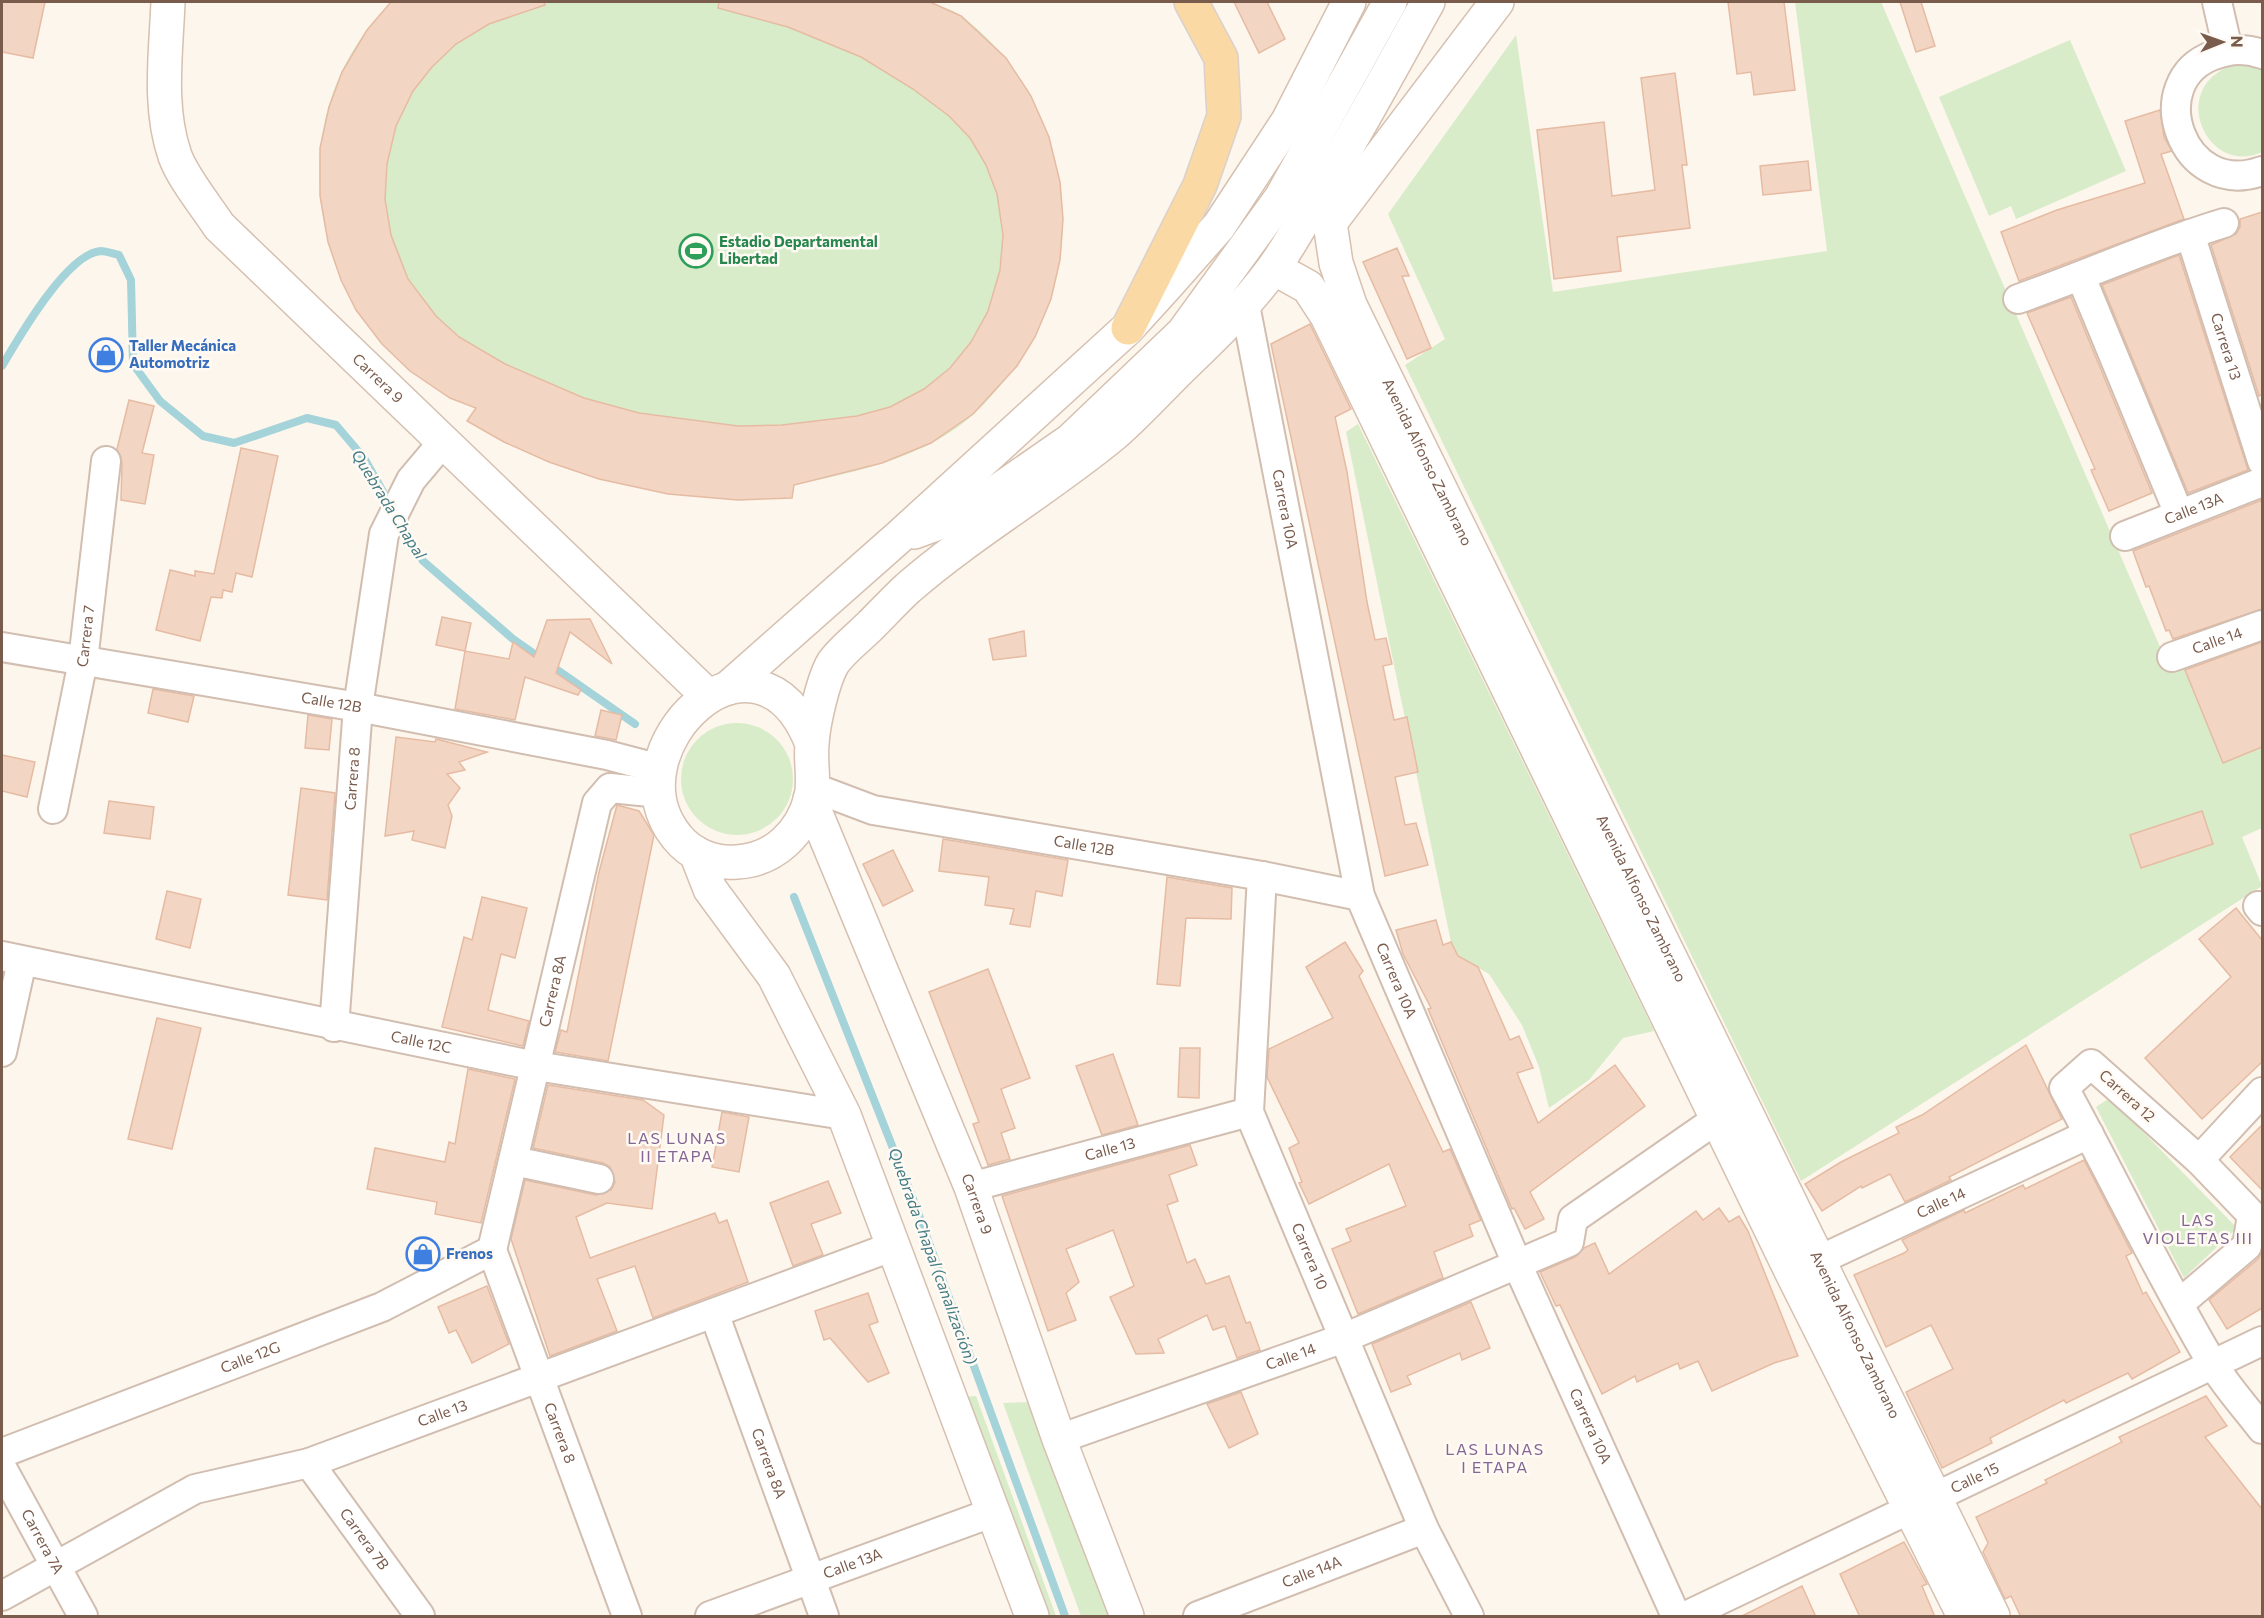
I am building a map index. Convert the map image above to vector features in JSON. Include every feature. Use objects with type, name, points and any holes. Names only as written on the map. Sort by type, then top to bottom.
[{"type":"main road","name":"Carrera 9","points":[[168,2],[164,84],[167,121],[176,158],[219,226],[443,442],[718,692]]},
{"type":"main road","points":[[1128,328],[1200,185],[1224,116],[1221,58],[1199,11],[1191,2]]},
{"type":"main road","points":[[1349,2],[1288,121],[1219,226],[1128,328],[900,536],[718,692],[684,716],[666,748],[660,781],[665,816],[677,837],[696,853],[723,863],[753,861],[779,849],[799,826],[811,793],[812,744],[822,697],[833,664],[908,588],[1116,433],[1245,305],[1279,259],[1335,168],[1428,2]]},
{"type":"main road","points":[[900,536],[966,513],[1071,440],[1183,333],[1281,198],[1390,2]]},
{"type":"main road","points":[[1279,259],[1330,223],[1497,2]]},
{"type":"main road","name":"Avenida Alfonso Zambrano","points":[[1335,168],[1330,223],[1336,263],[1350,305],[1804,1267],[1922,1502],[1994,1617]]},
{"type":"main road","name":"Avenida Alfonso Zambrano","points":[[1279,259],[1308,286],[1327,316],[1717,1119],[1804,1267]]},
{"type":"main road","points":[[718,692],[751,686],[786,700],[804,723],[812,744]]},
{"type":"main road","name":"Carrera 9","points":[[811,793],[971,1187],[1059,1439],[1127,1617]]},
{"type":"main road","points":[[696,853],[710,889],[774,976],[843,1115],[1032,1617]]},
{"type":"main road","name":"Avenida Alfonso Zambrano","points":[[1922,1502],[1964,1617]]},
{"type":"street","points":[[2217,2],[2228,50]]},
{"type":"street","points":[[2262,54],[2250,49],[2228,50],[2207,57],[2190,72],[2179,91],[2176,113],[2179,134],[2191,153],[2207,168],[2228,175],[2250,175],[2262,171]]},
{"type":"street","points":[[2018,299],[2224,223]]},
{"type":"street","name":"Carrera 13","points":[[2190,234],[2262,461]]},
{"type":"street","points":[[2081,277],[2179,514]]},
{"type":"street","name":"Carrera 10A","points":[[1245,305],[1360,896],[1518,1266],[1676,1617]]},
{"type":"street","name":"Carrera 8","points":[[334,1027],[358,707],[384,534],[411,480],[443,442]]},
{"type":"street","name":"Carrera 7","points":[[53,809],[83,661],[106,461]]},
{"type":"street","name":"Calle 13A","points":[[2125,536],[2262,482]]},
{"type":"street","name":"Calle 14","points":[[2172,657],[2262,625]]},
{"type":"street","name":"Calle 12B","points":[[2,648],[358,707],[607,755],[660,781]]},
{"type":"street","name":"Carrera 8A","points":[[492,1250],[597,803],[610,788],[660,781]]},
{"type":"street","name":"Calle 12B","points":[[811,793],[873,810],[1263,876],[1360,896]]},
{"type":"street","name":"Carrera 10","points":[[1263,876],[1249,1112],[1424,1529],[1469,1617]]},
{"type":"street","points":[[2,1052],[12,959]]},
{"type":"street","name":"Calle 12C","points":[[12,959],[334,1027],[536,1066],[843,1115]]},
{"type":"street","name":"Carrera 12","points":[[2180,1303],[2247,1246],[2252,1215],[2199,1160],[2091,1064],[2064,1088],[2213,1365],[2262,1429]]},
{"type":"street","points":[[2199,1160],[2262,1092]]},
{"type":"street","name":"Calle 13","points":[[971,1187],[1249,1112]]},
{"type":"street","name":"Calle 14","points":[[1059,1439],[1344,1338],[1518,1266],[1569,1242],[1573,1219],[1717,1119]]},
{"type":"street","name":"Calle 14","points":[[1804,1267],[2089,1134]]},
{"type":"street","points":[[514,1161],[599,1179]]},
{"type":"street","name":"Calle 13","points":[[2,1596],[195,1489],[309,1463],[894,1246]]},
{"type":"street","name":"Carrera 8","points":[[492,1250],[627,1617]]},
{"type":"street","name":"Calle 12G","points":[[2,1453],[382,1307],[492,1250]]},
{"type":"street","name":"Carrera 8A","points":[[714,1312],[824,1617]]},
{"type":"street","name":"Calle 15","points":[[1686,1617],[2262,1341]]},
{"type":"street","name":"Carrera 7B","points":[[309,1463],[420,1617]]},
{"type":"street","name":"Carrera 7A","points":[[2,1468],[83,1617]]},
{"type":"street","name":"Calle 13A","points":[[710,1617],[994,1512]]},
{"type":"street","name":"Calle 14A","points":[[1198,1617],[1424,1529]]},
{"type":"green space","name":"Estadio Departamental Libertad","points":[[392,2],[930,2],[955,12],[992,43],[1016,74],[1036,107],[1050,144],[1060,182],[1063,220],[1060,260],[1051,298],[1038,329],[998,389],[974,414],[955,429],[934,442],[889,461],[841,475],[794,485],[792,498],[704,497],[624,485],[547,460],[508,442],[467,421],[476,408],[421,377],[376,334],[344,283],[325,227],[319,168],[328,108],[352,52]]},
{"type":"green space","points":[[1795,2],[1881,2],[2170,670],[2202,665],[2231,742],[2262,730],[2262,828],[2242,837],[2262,886],[1801,1181],[1405,365],[1445,339],[1388,214],[1516,35],[1553,292],[1827,251]]},
{"type":"green space","points":[[2070,40],[2126,171],[2016,219],[2011,206],[1989,216],[1939,97]]},
{"type":"green space","points":[[2245,62],[2262,66],[2262,152],[2241,156],[2223,151],[2209,139],[2201,123],[2199,104],[2204,86],[2220,71]]},
{"type":"green space","points":[[1358,424],[1654,1031],[1623,1038],[1589,1080],[1549,1108],[1539,1067],[1522,1025],[1489,974],[1458,956],[1451,942],[1346,432]]},
{"type":"green space","points":[[737,723],[758,727],[777,739],[789,758],[793,779],[789,800],[777,819],[758,831],[737,835],[716,831],[697,819],[685,800],[681,779],[685,758],[697,739],[716,727]]},
{"type":"green space","points":[[2110,1098],[2237,1228],[2184,1278],[2096,1107]]},
{"type":"green space","points":[[976,1396],[1056,1616],[1039,1616],[958,1397]]},
{"type":"green space","points":[[1032,1402],[1108,1616],[1081,1616],[1003,1403]]},
{"type":"building","points":[[2,2],[45,2],[33,58],[2,52]]},
{"type":"building","points":[[391,2],[544,2],[545,5],[489,24],[456,44],[432,67],[413,91],[396,126],[387,164],[385,199],[391,235],[408,279],[436,316],[459,337],[505,364],[584,398],[639,413],[738,426],[782,425],[857,416],[890,407],[924,389],[950,368],[971,342],[988,311],[1000,270],[1003,235],[997,194],[986,165],[970,138],[949,116],[913,89],[861,57],[788,27],[718,8],[719,2],[930,2],[961,16],[1006,58],[1031,96],[1049,137],[1060,182],[1063,219],[1060,260],[1051,299],[1035,337],[1017,366],[973,414],[931,443],[882,463],[794,485],[792,498],[738,500],[668,494],[599,479],[549,462],[504,442],[467,421],[476,408],[450,398],[410,371],[382,344],[356,310],[341,280],[328,242],[320,196],[320,148],[329,107],[342,72],[367,30]]},
{"type":"building","points":[[1234,2],[1267,2],[1285,39],[1259,53]]},
{"type":"building","points":[[1728,2],[1784,2],[1795,90],[1754,95],[1751,72],[1737,74]]},
{"type":"building","points":[[1900,2],[1921,2],[1935,46],[1916,52]]},
{"type":"building","points":[[1675,73],[1687,165],[1682,165],[1690,228],[1617,237],[1621,271],[1554,279],[1537,130],[1604,122],[1612,196],[1655,190],[1641,78]]},
{"type":"building","points":[[2160,110],[2164,137],[2172,151],[2161,154],[2184,219],[2019,281],[2001,232],[2057,210],[2145,183],[2125,121]]},
{"type":"building","points":[[1808,161],[1811,190],[1763,195],[1760,166]]},
{"type":"building","points":[[2262,212],[2262,394],[2259,396],[2211,245],[2236,234],[2240,227],[2240,219]]},
{"type":"building","points":[[1397,248],[1409,276],[1402,276],[1431,348],[1407,359],[1363,262]]},
{"type":"building","points":[[2179,255],[2248,470],[2188,493],[2102,285]]},
{"type":"building","points":[[2071,297],[2152,493],[2109,511],[2091,470],[2095,469],[2027,313]]},
{"type":"building","points":[[1310,324],[1351,409],[1335,417],[1347,472],[1367,602],[1375,640],[1386,638],[1392,664],[1383,666],[1394,720],[1407,717],[1418,772],[1395,777],[1405,825],[1416,823],[1428,865],[1385,876],[1271,344]]},
{"type":"building","points":[[129,400],[154,406],[142,453],[154,455],[145,504],[121,500],[122,462],[117,449]]},
{"type":"building","points":[[241,448],[278,456],[252,577],[236,573],[232,592],[223,590],[222,598],[211,597],[200,641],[156,630],[170,570],[195,576],[195,571],[214,574]]},
{"type":"building","points":[[2262,500],[2262,609],[2173,639],[2169,630],[2166,631],[2149,586],[2146,587],[2133,551]]},
{"type":"building","points":[[442,617],[471,623],[465,651],[436,645]]},
{"type":"building","points":[[590,619],[612,664],[570,632],[556,673],[581,690],[578,695],[525,677],[515,720],[455,709],[465,651],[509,659],[513,642],[534,657],[547,620]]},
{"type":"building","points":[[1024,631],[1026,656],[993,660],[989,639]]},
{"type":"building","points":[[2262,642],[2262,747],[2223,763],[2185,670]]},
{"type":"building","points":[[153,689],[194,696],[188,722],[148,713]]},
{"type":"building","points":[[601,710],[622,715],[616,740],[595,736]]},
{"type":"building","points":[[308,715],[332,719],[329,750],[305,748]]},
{"type":"building","points":[[396,737],[435,742],[436,739],[487,752],[459,762],[465,770],[447,774],[460,788],[448,805],[452,816],[445,848],[412,840],[414,831],[385,836]]},
{"type":"building","points":[[2,755],[35,762],[27,797],[2,791]]},
{"type":"building","points":[[301,788],[335,793],[327,900],[288,895]]},
{"type":"building","points":[[109,801],[154,807],[150,839],[104,833]]},
{"type":"building","points":[[617,805],[639,811],[654,835],[608,1061],[555,1052],[561,1030],[567,1032],[599,872]]},
{"type":"building","points":[[2202,811],[2213,844],[2141,868],[2130,835]]},
{"type":"building","points":[[943,839],[1068,860],[1062,896],[1036,891],[1030,927],[1010,924],[1014,909],[985,905],[989,877],[939,871]]},
{"type":"building","points":[[893,850],[913,891],[883,906],[863,864]]},
{"type":"building","points":[[1167,877],[1232,888],[1231,919],[1186,918],[1180,986],[1157,984]]},
{"type":"building","points":[[167,891],[201,899],[190,948],[156,939]]},
{"type":"building","points":[[482,897],[527,908],[515,958],[501,954],[488,1010],[529,1021],[523,1046],[442,1027],[464,937],[472,940]]},
{"type":"building","points":[[2236,908],[2262,940],[2262,1062],[2202,1119],[2145,1058],[2231,977],[2199,939]]},
{"type":"building","points":[[1436,920],[1443,945],[1451,942],[1458,956],[1478,967],[1510,1040],[1519,1036],[1533,1068],[1517,1073],[1538,1123],[1615,1065],[1645,1106],[1530,1192],[1544,1219],[1525,1229],[1514,1208],[1512,1209],[1428,1009],[1431,1008],[1403,954],[1396,930]]},
{"type":"building","points":[[1345,942],[1363,971],[1359,976],[1443,1152],[1450,1149],[1481,1220],[1469,1225],[1473,1236],[1434,1252],[1443,1278],[1358,1314],[1332,1249],[1351,1241],[1346,1229],[1406,1206],[1389,1164],[1309,1204],[1299,1183],[1302,1182],[1289,1148],[1299,1143],[1267,1077],[1269,1049],[1333,1018],[1306,967]]},
{"type":"building","points":[[988,969],[1030,1078],[1001,1089],[1015,1128],[1001,1133],[1010,1159],[988,1165],[973,1124],[979,1122],[929,992]]},
{"type":"building","points":[[157,1018],[201,1028],[172,1149],[128,1139]]},
{"type":"building","points":[[2026,1045],[2062,1119],[1949,1177],[1951,1180],[1905,1202],[1890,1174],[1862,1188],[1861,1186],[1822,1211],[1805,1184],[1841,1162],[1899,1133],[1896,1127],[1922,1115]]},
{"type":"building","points":[[1180,1048],[1200,1048],[1199,1098],[1178,1097]]},
{"type":"building","points":[[1113,1054],[1138,1125],[1102,1135],[1076,1066]]},
{"type":"building","points":[[468,1069],[515,1079],[481,1223],[435,1214],[437,1202],[367,1189],[375,1148],[445,1162],[449,1142],[455,1144]]},
{"type":"building","points":[[548,1085],[643,1100],[664,1115],[652,1209],[607,1203],[576,1217],[590,1258],[715,1213],[719,1223],[727,1220],[748,1282],[653,1318],[635,1266],[597,1279],[617,1331],[550,1356],[511,1239],[525,1180],[596,1195],[611,1190],[615,1182],[610,1167],[603,1163],[533,1148]]},
{"type":"building","points":[[722,1112],[749,1117],[739,1172],[712,1167]]},
{"type":"building","points":[[2262,1125],[2262,1190],[2230,1157]]},
{"type":"building","points":[[1190,1145],[1197,1165],[1169,1175],[1178,1201],[1167,1205],[1187,1263],[1195,1259],[1206,1284],[1229,1276],[1246,1323],[1250,1322],[1260,1350],[1237,1358],[1225,1326],[1213,1330],[1207,1315],[1158,1339],[1164,1353],[1136,1354],[1110,1297],[1134,1286],[1113,1230],[1066,1249],[1079,1282],[1066,1293],[1076,1320],[1048,1331],[1002,1196]]},
{"type":"building","points":[[2084,1160],[2132,1253],[2126,1256],[2143,1294],[2146,1292],[2180,1352],[2132,1379],[2128,1373],[2066,1403],[2064,1400],[1990,1438],[1992,1443],[1942,1468],[1906,1392],[1953,1369],[1931,1325],[1886,1347],[1854,1275],[1904,1253],[1908,1250],[1902,1240],[2023,1185],[2025,1189]]},
{"type":"building","points":[[828,1181],[841,1213],[811,1224],[823,1255],[793,1266],[770,1203]]},
{"type":"building","points":[[1719,1208],[1729,1222],[1739,1216],[1748,1231],[1798,1356],[1774,1363],[1712,1391],[1698,1361],[1680,1369],[1678,1363],[1637,1382],[1635,1376],[1602,1394],[1560,1305],[1556,1306],[1540,1272],[1575,1257],[1584,1248],[1595,1243],[1609,1274],[1696,1211],[1703,1220]]},
{"type":"building","points":[[2262,1251],[2262,1308],[2227,1329],[2209,1300],[2258,1259]]},
{"type":"building","points":[[487,1286],[509,1344],[472,1363],[456,1330],[449,1333],[438,1307]]},
{"type":"building","points":[[868,1293],[878,1322],[869,1325],[889,1373],[868,1382],[830,1338],[824,1340],[815,1311]]},
{"type":"building","points":[[1471,1302],[1490,1348],[1462,1360],[1460,1353],[1407,1376],[1411,1384],[1391,1392],[1372,1344]]},
{"type":"building","points":[[1241,1392],[1258,1434],[1229,1448],[1207,1404]]},
{"type":"building","points":[[2206,1396],[2227,1426],[2205,1437],[2262,1509],[2262,1617],[2021,1617],[2011,1596],[2005,1599],[1983,1552],[1988,1543],[1976,1517],[2047,1483],[2045,1480],[2122,1442],[2119,1437]]},
{"type":"building","points":[[1904,1542],[1927,1584],[1922,1586],[1935,1617],[1860,1617],[1840,1574]]},
{"type":"building","points":[[1802,1586],[1816,1617],[1740,1617]]},
{"type":"waterway","name":"Quebrada Chapal","points":[[2,366],[45,299],[73,266],[88,255],[101,251],[119,255],[131,280],[133,364],[160,401],[203,436],[234,443],[307,418],[336,425],[364,458],[390,504]]},
{"type":"waterway","name":"Quebrada Chapal","points":[[399,520],[423,561],[513,639],[635,724]]},
{"type":"waterway","name":"Quebrada Chapal (canalización)","points":[[794,897],[913,1199],[1065,1616]]},
{"type":"place","name":"Estadio Departamental Libertad","points":[[696,251]]},
{"type":"place","name":"Taller Mecánica Automotriz","points":[[106,355]]},
{"type":"place","name":"Frenos","points":[[423,1254]]},
{"type":"district","name":"LAS LUNAS II ETAPA","points":[[677,1147]]},
{"type":"district","name":"LAS VIOLETAS III","points":[[2198,1229]]},
{"type":"district","name":"LAS LUNAS I ETAPA","points":[[1495,1458]]}]
